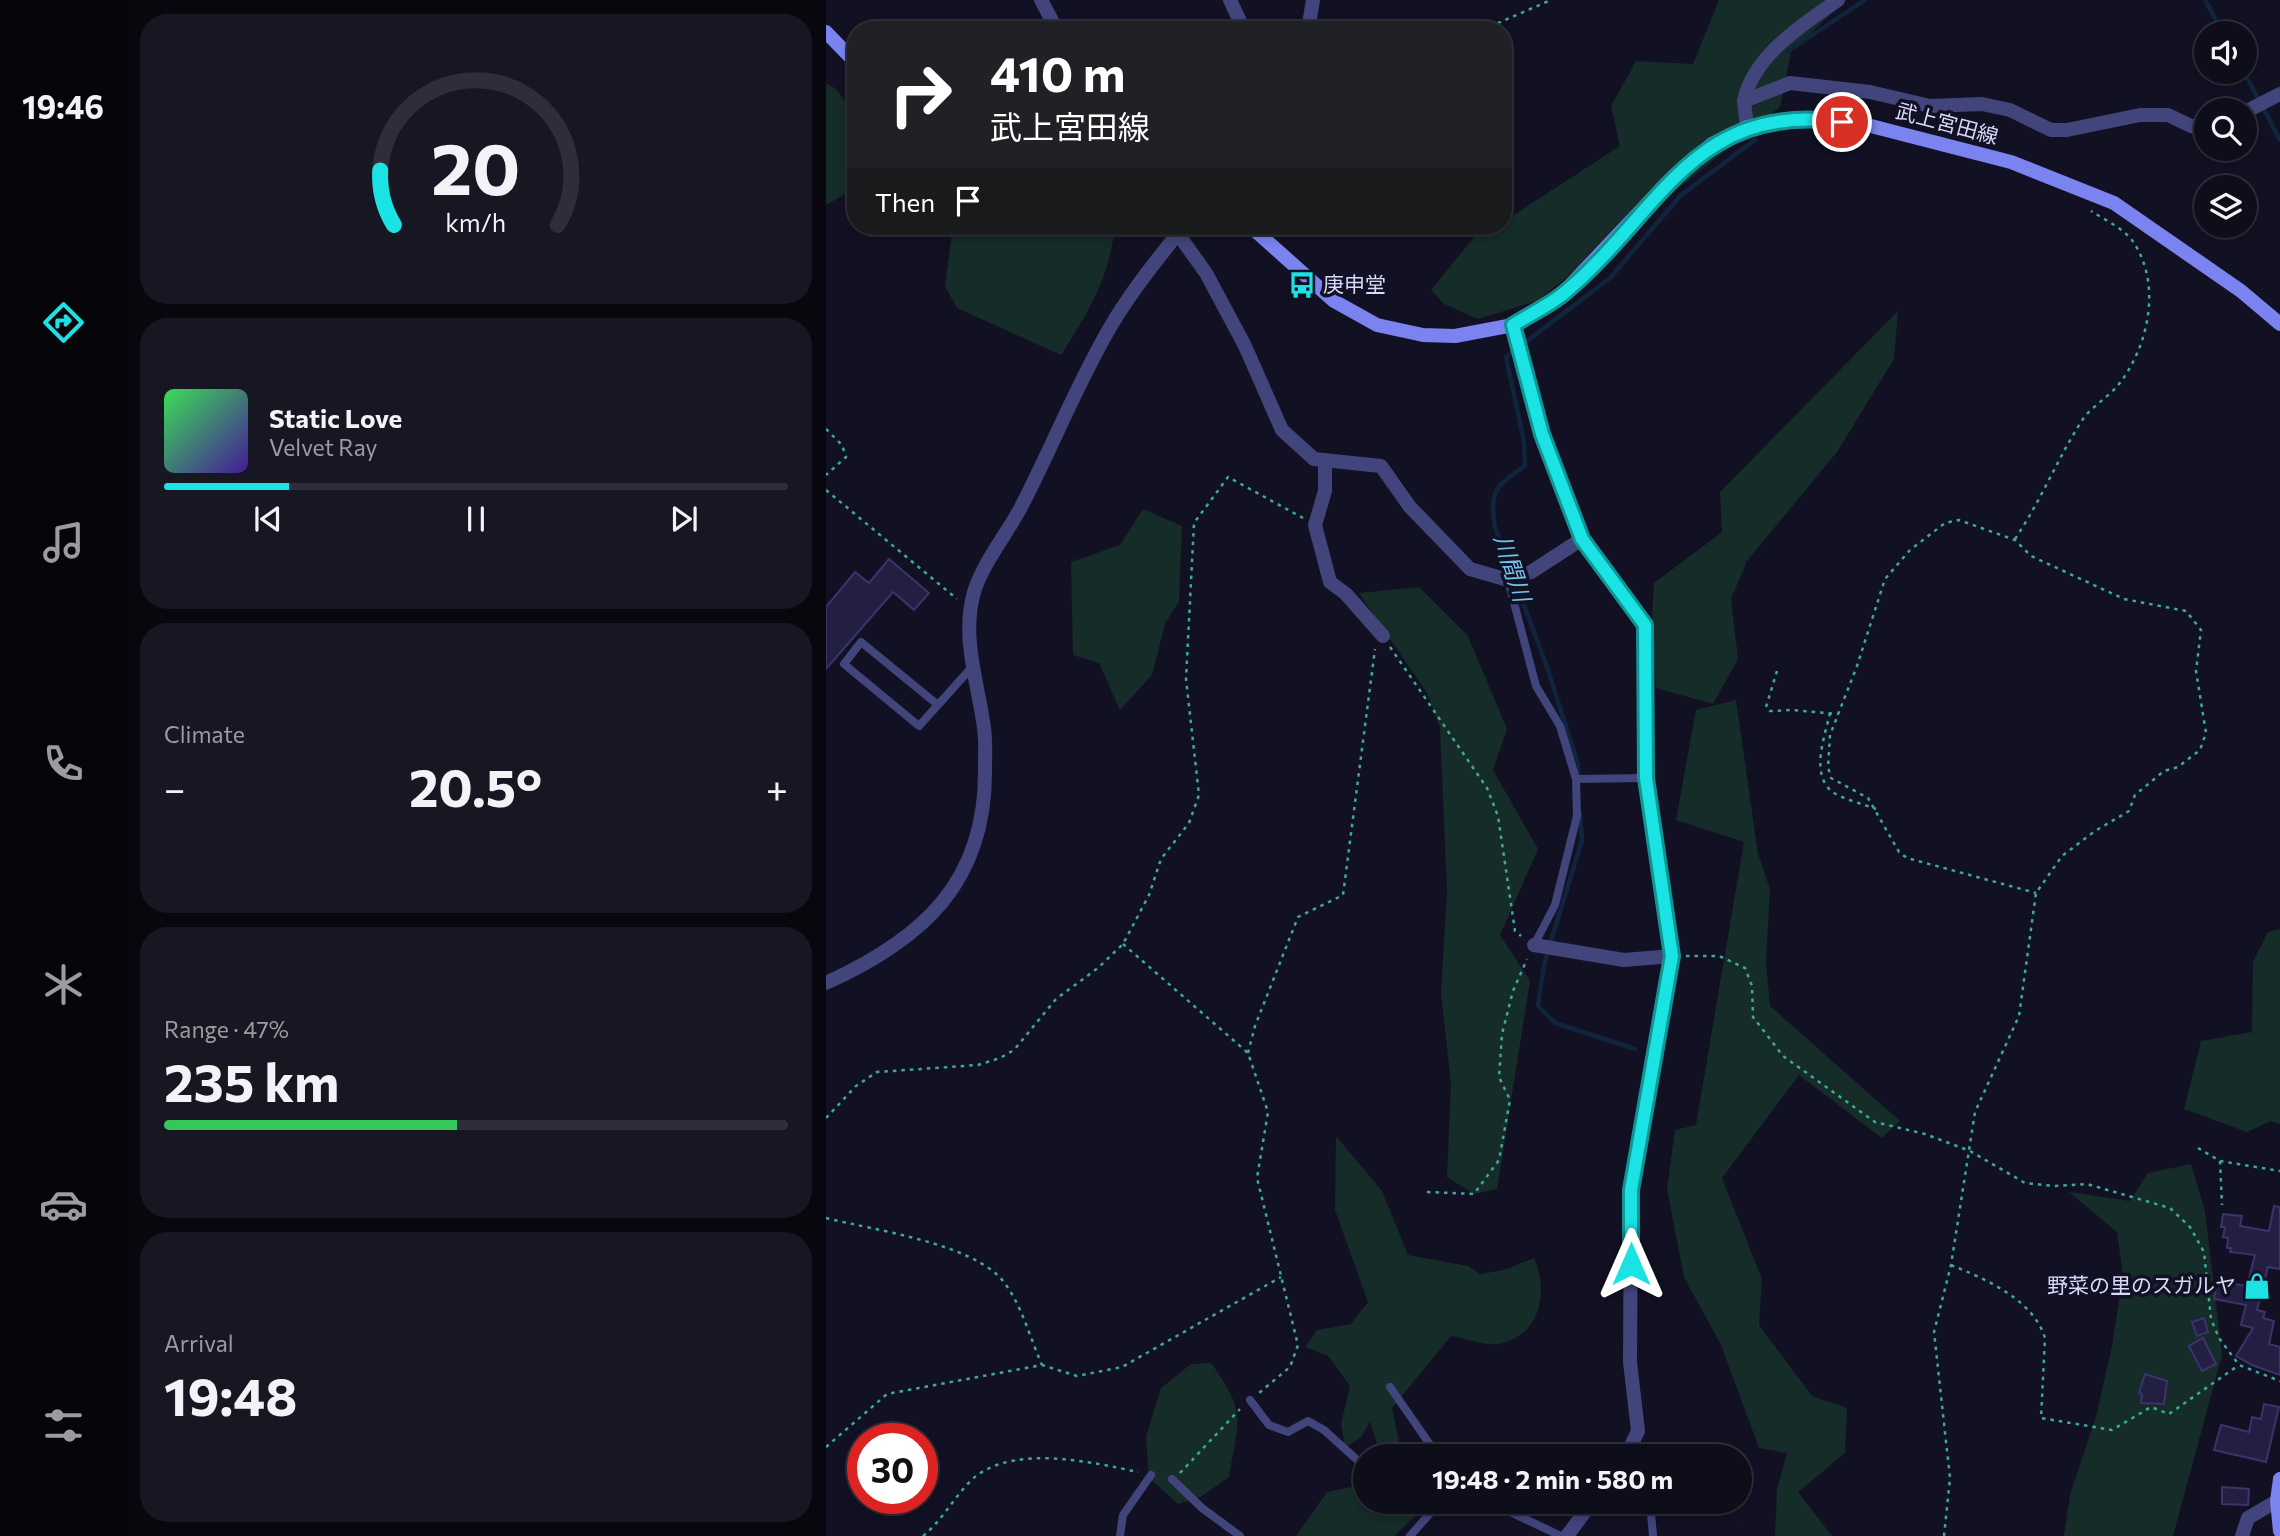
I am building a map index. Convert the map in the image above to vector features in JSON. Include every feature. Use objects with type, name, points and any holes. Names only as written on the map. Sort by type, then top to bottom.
[{"type":"main road","points":[[826,32],[847,53]]},
{"type":"main road","name":"武上宮田線","points":[[1260,235],[1334,301],[1377,325],[1423,335],[1455,336],[1513,325],[1562,294],[1666,184],[1712,144],[1747,127],[1817,118],[1867,125],[2011,162],[2114,204],[2241,291],[2280,324]]},
{"type":"main road","points":[[2280,1479],[2277,1501],[2280,1531]]},
{"type":"street","points":[[1041,0],[1052,21]]},
{"type":"street","points":[[1230,0],[1240,21]]},
{"type":"street","points":[[1310,21],[1313,0]]},
{"type":"street","points":[[1747,127],[1744,101],[1748,81],[1769,56],[1808,21],[1838,0]]},
{"type":"street","points":[[1744,101],[1790,83],[1870,92],[1930,106],[1982,104],[2010,110],[2051,130],[2140,115],[2168,115],[2194,127]]},
{"type":"street","points":[[2257,106],[2280,94]]},
{"type":"street","points":[[826,983],[888,950],[915,931],[966,871],[981,826],[985,782],[985,729],[972,667],[968,622],[975,590],[1020,509],[1112,324],[1177,235]]},
{"type":"street","points":[[1184,235],[1219,297],[1282,430],[1314,459],[1381,466],[1410,507],[1470,569],[1508,580],[1531,572],[1582,539]]},
{"type":"street","points":[[1513,325],[1542,434],[1582,539],[1645,625],[1646,778],[1672,956],[1631,1190],[1630,1363],[1638,1431],[1632,1444]]},
{"type":"street","points":[[1325,461],[1325,491],[1315,525],[1330,582],[1346,594],[1382,636]]},
{"type":"street","points":[[1534,945],[1624,960],[1672,956]]},
{"type":"street","points":[[2242,1536],[2248,1518],[2277,1501]]},
{"type":"street","points":[[1567,1536],[1583,1514]]},
{"type":"lane","points":[[1508,580],[1536,686],[1560,726],[1576,779],[1577,816],[1555,905],[1534,945]]},
{"type":"lane","points":[[938,705],[861,642],[844,664],[919,726],[938,705],[972,667]]},
{"type":"lane","points":[[1576,779],[1646,778]]},
{"type":"lane","points":[[1390,1387],[1430,1444]]},
{"type":"lane","points":[[1250,1400],[1269,1425],[1288,1432],[1308,1420],[1324,1430],[1353,1456]]},
{"type":"lane","points":[[1120,1536],[1123,1515],[1151,1475]]},
{"type":"lane","points":[[1172,1479],[1202,1508],[1240,1536]]},
{"type":"lane","points":[[1410,1536],[1429,1514]]},
{"type":"lane","points":[[1514,1514],[1561,1536]]},
{"type":"lane","points":[[1651,1514],[1653,1536]]},
{"type":"path","points":[[1503,21],[1551,0]]},
{"type":"path","points":[[2015,540],[2055,473],[2082,420],[2117,387],[2132,366],[2143,342],[2148,296],[2140,255],[2133,241],[2087,208]]},
{"type":"path","points":[[826,429],[842,445],[846,457],[826,475]]},
{"type":"path","points":[[826,1118],[856,1086],[877,1072],[978,1065],[1014,1050],[1056,999],[1098,968],[1122,944],[1149,895],[1161,859],[1189,823],[1199,794],[1186,678],[1194,523],[1228,477],[1315,525]]},
{"type":"path","points":[[826,491],[971,611]]},
{"type":"path","points":[[1944,1536],[1950,1478],[1934,1332],[1951,1265],[1975,1112],[2019,1017],[2036,893],[2062,856],[2095,831],[2129,811],[2135,795],[2164,771],[2178,767],[2200,750],[2206,733],[2196,671],[2200,631],[2186,611],[2124,599],[2031,556],[2015,540],[1959,520],[1932,530],[1885,579],[1857,666],[1830,735],[1828,767],[1832,778],[1868,798],[1899,852],[1907,858],[2036,893]]},
{"type":"path","points":[[1248,1053],[1255,1026],[1297,917],[1343,895],[1373,652],[1382,636],[1487,788],[1498,816],[1515,931],[1534,945],[1513,991],[1502,1034],[1499,1077],[1510,1100],[1499,1160],[1474,1194],[1427,1192]]},
{"type":"path","points":[[1777,671],[1766,707],[1770,711],[1838,714]]},
{"type":"path","points":[[1830,713],[1820,756],[1826,785],[1834,792],[1876,809]]},
{"type":"path","points":[[1122,944],[1248,1053],[1268,1112],[1257,1178],[1298,1345],[1290,1367],[1231,1416],[1187,1468],[1172,1479]]},
{"type":"path","points":[[1672,956],[1719,956],[1745,968],[1752,986],[1753,1017],[1783,1056],[1875,1122],[1925,1134],[1970,1151],[2025,1183],[2055,1186],[2087,1184],[2170,1209],[2190,1227],[2204,1252],[2211,1319],[2219,1338],[2239,1364],[2280,1381]]},
{"type":"path","points":[[2198,1148],[2220,1161],[2280,1171]]},
{"type":"path","points":[[2220,1161],[2222,1205]]},
{"type":"path","points":[[826,1218],[957,1251],[981,1262],[1003,1280],[1042,1365]]},
{"type":"path","points":[[1951,1265],[1993,1283],[2024,1307],[2042,1327],[2045,1338],[2041,1418],[2112,1430],[2151,1407],[2169,1414],[2239,1364]]},
{"type":"path","points":[[826,1447],[887,1394],[1042,1365],[1077,1376],[1122,1367],[1281,1277]]},
{"type":"path","points":[[923,1536],[975,1477],[999,1462],[1073,1458],[1151,1475]]},
{"type":"green space","points":[[1719,0],[1846,0],[1791,52],[1780,107],[1537,301],[1478,319],[1444,304],[1431,290],[1476,235],[1512,235],[1512,216],[1620,146],[1611,106],[1636,61],[1693,64]]},
{"type":"green space","points":[[826,83],[836,89],[847,104],[847,193],[826,205]]},
{"type":"green space","points":[[952,235],[1113,235],[1109,261],[1103,277],[1089,309],[1061,355],[957,308],[945,286]]},
{"type":"green space","points":[[1898,311],[1894,359],[1837,452],[1747,561],[1731,599],[1738,659],[1713,704],[1656,688],[1652,621],[1654,583],[1722,532],[1720,492]]},
{"type":"green space","points":[[1143,509],[1182,526],[1179,601],[1165,624],[1152,675],[1120,710],[1099,663],[1073,655],[1071,562],[1120,545]]},
{"type":"green space","points":[[1419,587],[1468,636],[1507,729],[1493,770],[1538,849],[1500,935],[1530,981],[1497,1189],[1474,1194],[1447,1177],[1451,1084],[1441,993],[1447,892],[1440,727],[1427,693],[1359,593]]},
{"type":"green space","points":[[1736,700],[1758,854],[1770,889],[1766,962],[1770,1006],[1900,1121],[1882,1138],[1799,1075],[1722,1178],[1762,1279],[1759,1325],[1812,1396],[1847,1408],[1845,1453],[1798,1492],[1832,1536],[1775,1536],[1777,1489],[1787,1453],[1759,1448],[1721,1345],[1684,1277],[1667,1189],[1675,1130],[1696,1125],[1744,842],[1676,820],[1696,710]]},
{"type":"green space","points":[[2280,929],[2280,1124],[2271,1121],[2247,1132],[2184,1109],[2201,1041],[2252,1032],[2253,962],[2268,932]]},
{"type":"green space","points":[[1336,1136],[1382,1191],[1408,1255],[1468,1266],[1480,1274],[1504,1270],[1534,1258],[1539,1271],[1541,1298],[1532,1322],[1524,1332],[1499,1344],[1451,1336],[1392,1408],[1400,1444],[1377,1444],[1370,1422],[1361,1437],[1345,1448],[1341,1424],[1350,1386],[1328,1356],[1305,1347],[1317,1330],[1351,1324],[1368,1302],[1335,1210]]},
{"type":"green space","points":[[2191,1164],[2205,1211],[2222,1355],[2173,1536],[2064,1536],[2070,1495],[2096,1417],[2112,1346],[2123,1275],[2117,1232],[2069,1192],[2130,1201],[2148,1173]]},
{"type":"green space","points":[[1211,1363],[1230,1394],[1237,1417],[1229,1477],[1202,1496],[1178,1504],[1149,1478],[1146,1437],[1161,1388],[1191,1364]]},
{"type":"green space","points":[[1353,1487],[1353,1514],[1417,1514],[1394,1536],[1296,1536],[1327,1492]]},
{"type":"building","points":[[889,559],[929,593],[914,610],[893,592],[826,669],[826,607],[855,572],[869,583]]},
{"type":"building","points":[[2274,1206],[2280,1207],[2280,1269],[2268,1267],[2257,1310],[2265,1312],[2263,1318],[2274,1321],[2269,1344],[2280,1347],[2280,1375],[2236,1356],[2253,1328],[2241,1325],[2246,1305],[2214,1299],[2217,1281],[2247,1286],[2255,1255],[2230,1252],[2231,1248],[2227,1248],[2228,1238],[2223,1237],[2225,1227],[2221,1227],[2223,1214],[2242,1216],[2240,1226],[2269,1231]]},
{"type":"building","points":[[2204,1318],[2208,1332],[2197,1336],[2192,1322]]},
{"type":"building","points":[[2203,1338],[2216,1364],[2202,1371],[2189,1346]]},
{"type":"building","points":[[2145,1374],[2167,1381],[2164,1404],[2141,1403],[2142,1394],[2139,1393]]},
{"type":"building","points":[[2264,1404],[2279,1407],[2266,1462],[2214,1450],[2221,1425],[2249,1432],[2252,1417],[2261,1419]]},
{"type":"building","points":[[2222,1487],[2249,1489],[2248,1505],[2222,1504]]},
{"type":"waterway","name":"川間川","points":[[1787,52],[1865,0]]},
{"type":"waterway","points":[[2205,0],[2216,21]]},
{"type":"waterway","points":[[2250,84],[2280,140]]},
{"type":"waterway","name":"川間川","points":[[1578,777],[1578,764],[1547,667],[1495,527],[1493,505],[1497,490],[1525,466],[1524,442],[1506,357],[1610,278],[1681,195],[1755,140]]},
{"type":"waterway","name":"川間川","points":[[1580,814],[1582,840],[1544,964],[1538,1006],[1555,1023],[1635,1049]]},
{"type":"place","name":"庚申堂","points":[[1302,285]]},
{"type":"place","name":"野菜の里のスガルヤ","points":[[2257,1286]]},
{"type":"route","points":[[1631,1264],[1631,1190],[1672,956],[1646,778],[1645,625],[1582,539],[1542,434],[1513,325],[1562,294],[1604,253],[1666,184],[1712,144],[1747,127],[1817,118],[1842,122]]}]
